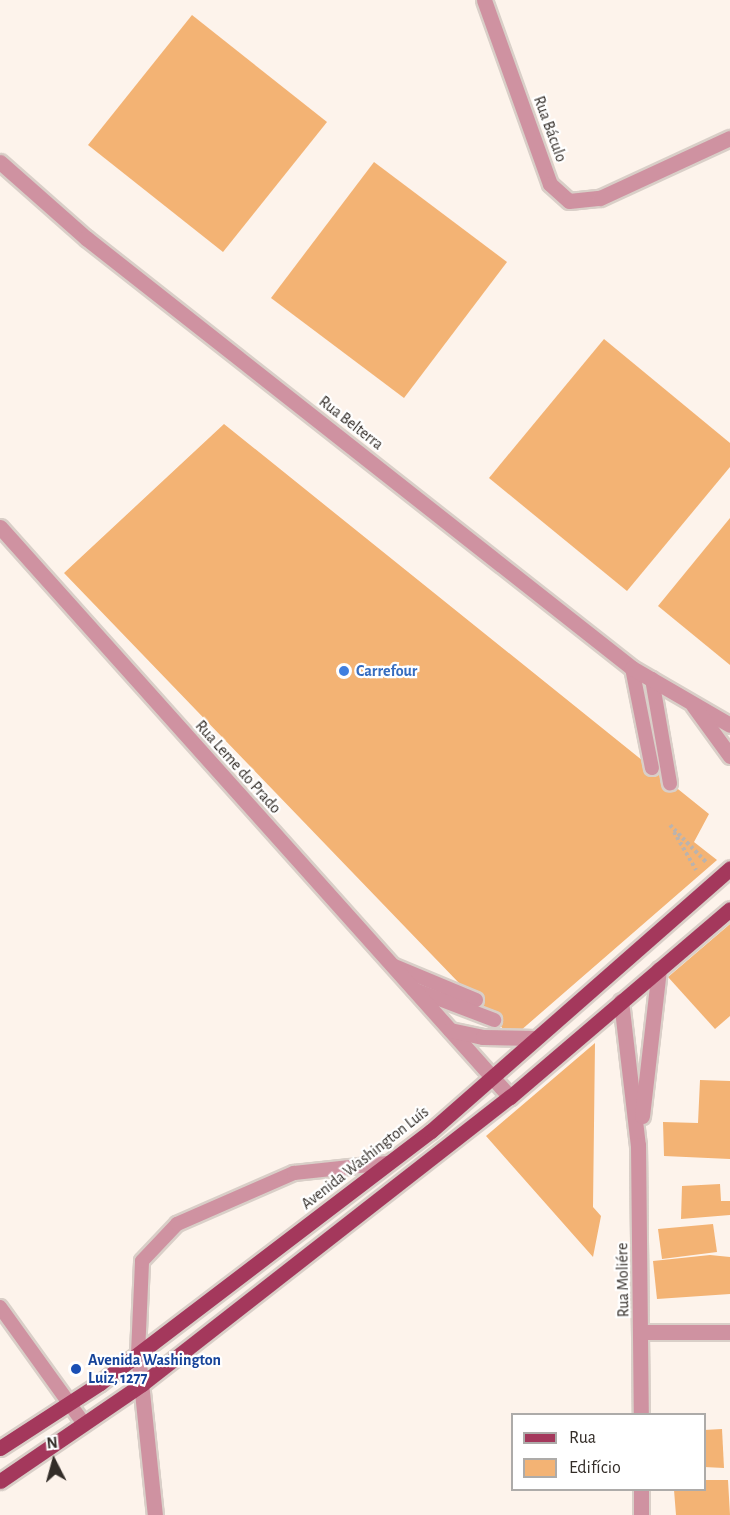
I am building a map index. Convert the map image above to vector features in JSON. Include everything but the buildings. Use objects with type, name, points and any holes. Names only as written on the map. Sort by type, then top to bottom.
[{"type":"main road","name":"Avenida Washington Luís","points":[[0,1448],[69,1404],[138,1354],[387,1164],[492,1076],[730,868]]},
{"type":"main road","points":[[0,1481],[142,1384],[510,1097],[730,909]]},
{"type":"street","name":"Rua Báculo","points":[[484,0],[550,184],[569,201],[600,198],[730,138]]},
{"type":"street","name":"Rua Belterra","points":[[0,162],[86,238],[632,668],[730,725]]},
{"type":"street","name":"Rua Leme do Prado","points":[[0,527],[510,1097]]},
{"type":"street","name":"Rua Belterra","points":[[689,700],[730,756]]},
{"type":"street","name":"Rua Moliére","points":[[638,1145],[659,969]]},
{"type":"street","name":"Rua Moliére","points":[[621,1001],[638,1145],[641,1413]]},
{"type":"street","points":[[450,1030],[483,1037],[534,1038]]},
{"type":"street","points":[[641,1332],[730,1332]]},
{"type":"street","points":[[138,1354],[154,1515]]},
{"type":"street","points":[[641,1491],[641,1515]]},
{"type":"lane","points":[[632,668],[652,768]]},
{"type":"lane","points":[[652,679],[670,783]]},
{"type":"lane","points":[[389,963],[476,1000]]},
{"type":"lane","points":[[411,988],[494,1020]]},
{"type":"lane","points":[[138,1354],[142,1261],[177,1224],[294,1173],[387,1164]]},
{"type":"lane","points":[[0,1308],[84,1424]]},
{"type":"path","points":[[694,850],[670,825],[699,876]]},
{"type":"place","name":"Carrefour","points":[[344,671]]},
{"type":"place","name":"Avenida Washington Luiz, 1277","points":[[76,1369]]}]
